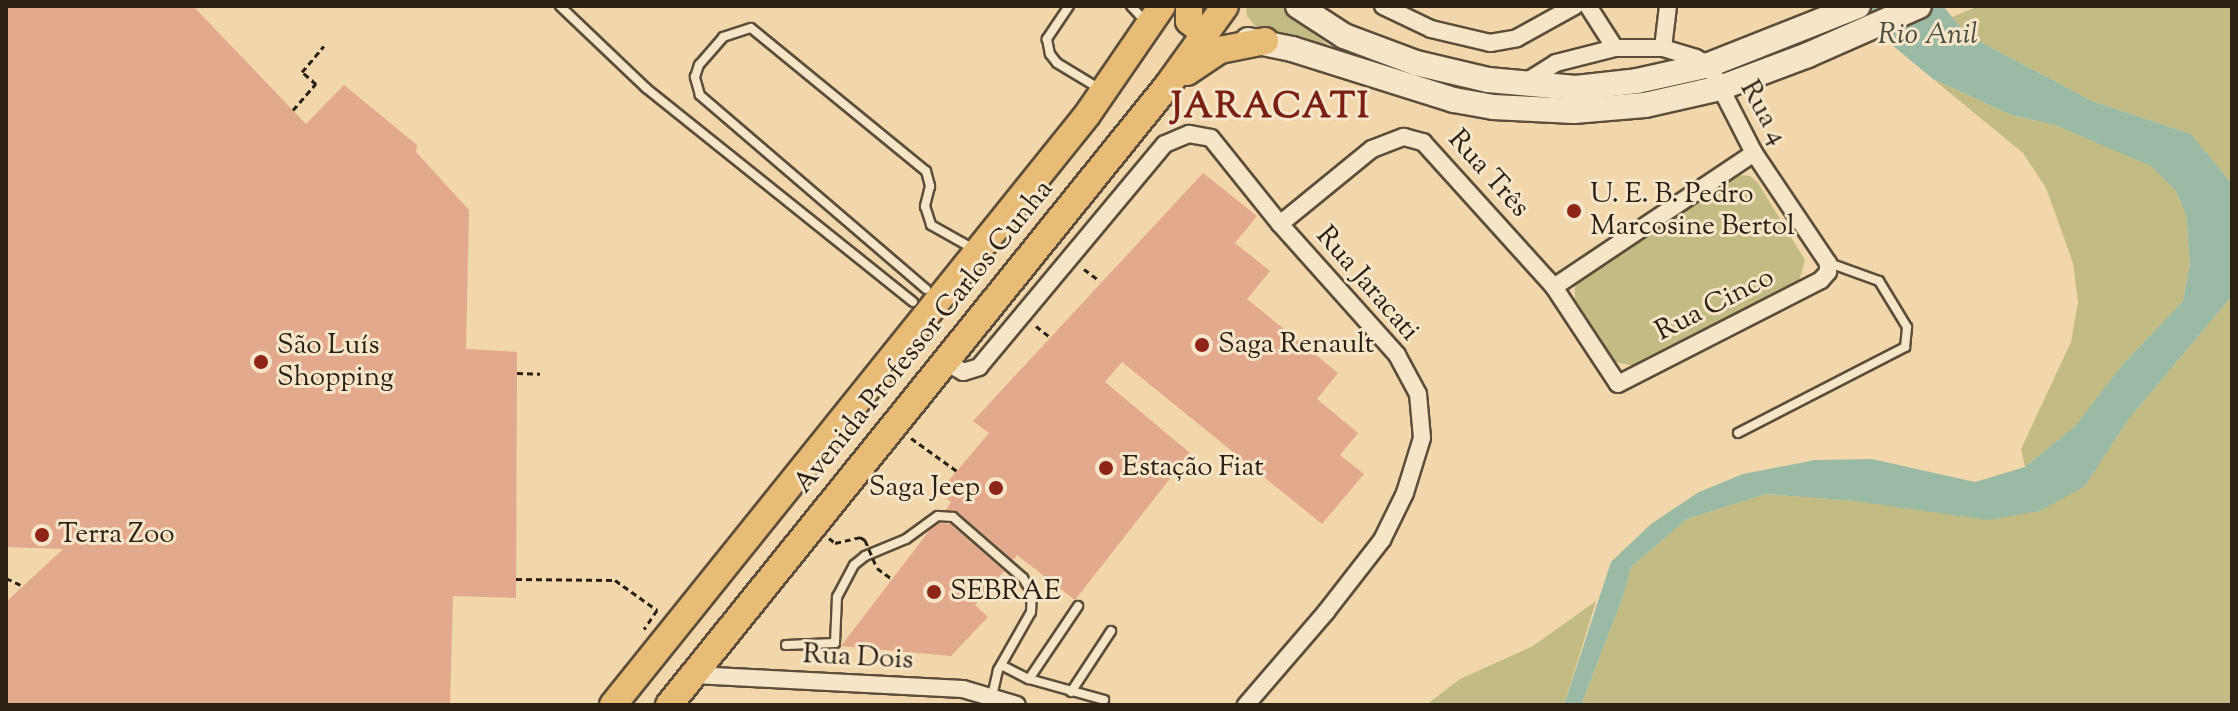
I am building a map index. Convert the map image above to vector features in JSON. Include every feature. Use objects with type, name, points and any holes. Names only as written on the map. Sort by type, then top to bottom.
[{"type":"main road","points":[[1189,6],[1189,21],[1206,35],[1265,41],[1406,87],[1493,107],[1609,109],[1720,88],[1802,44],[1858,6]]},
{"type":"main road","name":"Avenida Professor Carlos Cunha","points":[[669,705],[1067,212],[1168,85],[1225,6]]},
{"type":"main road","points":[[1298,6],[1319,23],[1380,51],[1488,80],[1576,88],[1709,65],[1802,44],[1919,6]]},
{"type":"main road","name":"Avenida Professor Carlos Cunha","points":[[613,705],[1104,91],[1148,12]]},
{"type":"main road","points":[[1168,85],[1220,50],[1265,41]]},
{"type":"street","points":[[1383,6],[1431,29],[1490,43],[1517,38],[1575,6]]},
{"type":"street","points":[[1588,6],[1615,48]]},
{"type":"street","points":[[1663,48],[1668,6]]},
{"type":"street","points":[[1521,84],[1556,63],[1615,48],[1663,48],[1709,65]]},
{"type":"street","name":"Rua 4","points":[[1709,65],[1754,153],[1828,263]]},
{"type":"street","name":"Rua Jaracati","points":[[1092,231],[1165,144],[1179,136],[1200,134],[1211,138],[1280,224],[1397,355],[1418,394],[1422,438],[1405,493],[1382,540],[1326,612],[1246,705]]},
{"type":"street","name":"Rua Três","points":[[1280,224],[1372,149],[1394,139],[1415,139],[1435,152],[1554,287],[1615,382]]},
{"type":"street","points":[[1554,287],[1754,153]]},
{"type":"street","points":[[946,362],[963,372],[979,367],[1092,231],[1067,212]]},
{"type":"street","name":"Rua Cinco","points":[[1615,382],[1621,383],[1821,280],[1828,272],[1828,263]]},
{"type":"street","name":"Rua Dois","points":[[694,675],[963,689],[1017,705]]},
{"type":"lane","points":[[560,6],[646,88],[913,302]]},
{"type":"lane","points":[[1069,6],[1047,39],[1050,54],[1057,63],[1104,91]]},
{"type":"lane","points":[[926,289],[700,95],[695,77],[699,65],[723,37],[751,28],[926,171],[930,186],[925,206],[931,225],[978,251]]},
{"type":"lane","points":[[1738,433],[1905,347],[1907,327],[1879,281],[1828,263]]},
{"type":"lane","points":[[786,645],[835,643],[837,597],[854,565],[865,556],[906,539],[938,516],[953,517],[1023,578],[1032,593],[1031,612],[1001,665],[992,696]]},
{"type":"lane","points":[[1029,679],[1078,606]]},
{"type":"lane","points":[[1071,692],[1111,631]]},
{"type":"lane","points":[[1001,665],[1029,679],[1104,700]]},
{"type":"path","points":[[293,110],[316,84],[302,72],[324,46]]},
{"type":"path","points":[[1070,258],[1100,281]]},
{"type":"path","points":[[517,373],[540,374]]},
{"type":"path","points":[[895,426],[957,471]]},
{"type":"path","points":[[814,525],[835,543],[860,537],[865,540],[877,568],[892,579]]},
{"type":"path","points":[[6,578],[23,586]]},
{"type":"path","points":[[516,579],[615,580],[657,610]]},
{"type":"shaded area","points":[[1246,6],[1282,6],[1335,51],[1257,28],[1247,16]]},
{"type":"shaded area","points":[[1979,6],[2232,6],[2232,184],[2191,134],[2092,101],[1966,34],[1952,17]]},
{"type":"shaded area","points":[[1933,79],[2011,115],[2055,125],[2151,165],[2176,191],[2186,215],[2190,264],[2183,301],[2122,365],[2075,426],[2025,467],[2021,449],[2071,342],[2078,302],[2073,263],[2046,188],[2023,153]]},
{"type":"shaded area","points":[[1740,175],[1750,176],[1758,183],[1805,260],[1799,282],[1634,366],[1615,362],[1575,299],[1575,283]]},
{"type":"shaded area","points":[[2232,296],[2232,705],[1581,705],[1623,597],[1631,567],[1687,519],[1766,494],[1855,501],[2085,486],[2128,420]]},
{"type":"shaded area","points":[[1596,601],[1564,705],[1426,705],[1460,679],[1533,646]]},
{"type":"water","name":"Rio Anil","points":[[1865,6],[1943,6],[1966,34],[2092,101],[2191,134],[2232,184],[2232,296],[2128,420],[2085,486],[2040,511],[1988,520],[1855,501],[1766,494],[1687,519],[1631,567],[1623,597],[1581,705],[1564,705],[1611,562],[1651,524],[1699,492],[1743,474],[1815,460],[1872,459],[1975,482],[2025,467],[2075,426],[2122,365],[2183,301],[2190,264],[2186,215],[2176,191],[2151,166],[2055,125],[2011,115],[1933,79],[1892,45]]},
{"type":"building","name":"São Luís Shopping","points":[[6,6],[193,6],[306,124],[344,85],[417,145],[416,152],[469,210],[466,349],[517,352],[516,598],[453,596],[450,705],[6,705],[6,602],[63,549],[6,547]]},
{"type":"building","points":[[1203,173],[1257,216],[1235,243],[1270,271],[1247,299],[1338,373],[1317,399],[1358,433],[1340,455],[1364,474],[1322,524],[1122,362],[1105,382],[1190,453],[1075,600],[1017,555],[1013,560],[958,512],[946,510],[951,502],[939,492],[989,433],[973,421]]},
{"type":"building","name":"SEBRAE","points":[[940,523],[950,524],[1004,571],[975,605],[988,617],[951,656],[841,646],[929,531]]},
{"type":"place","name":"U. E. B. Pedro Marcosine Bertol","points":[[1574,211]]},
{"type":"place","name":"Saga Renault","points":[[1202,345]]},
{"type":"place","name":"São Luís Shopping","points":[[261,362]]},
{"type":"place","name":"Estação Fiat","points":[[1106,468]]},
{"type":"place","name":"Saga Jeep","points":[[996,488]]},
{"type":"place","name":"Terra Zoo","points":[[42,535]]},
{"type":"place","name":"SEBRAE","points":[[934,592]]},
{"type":"district","name":"JARACATI","points":[[1271,109]]}]
